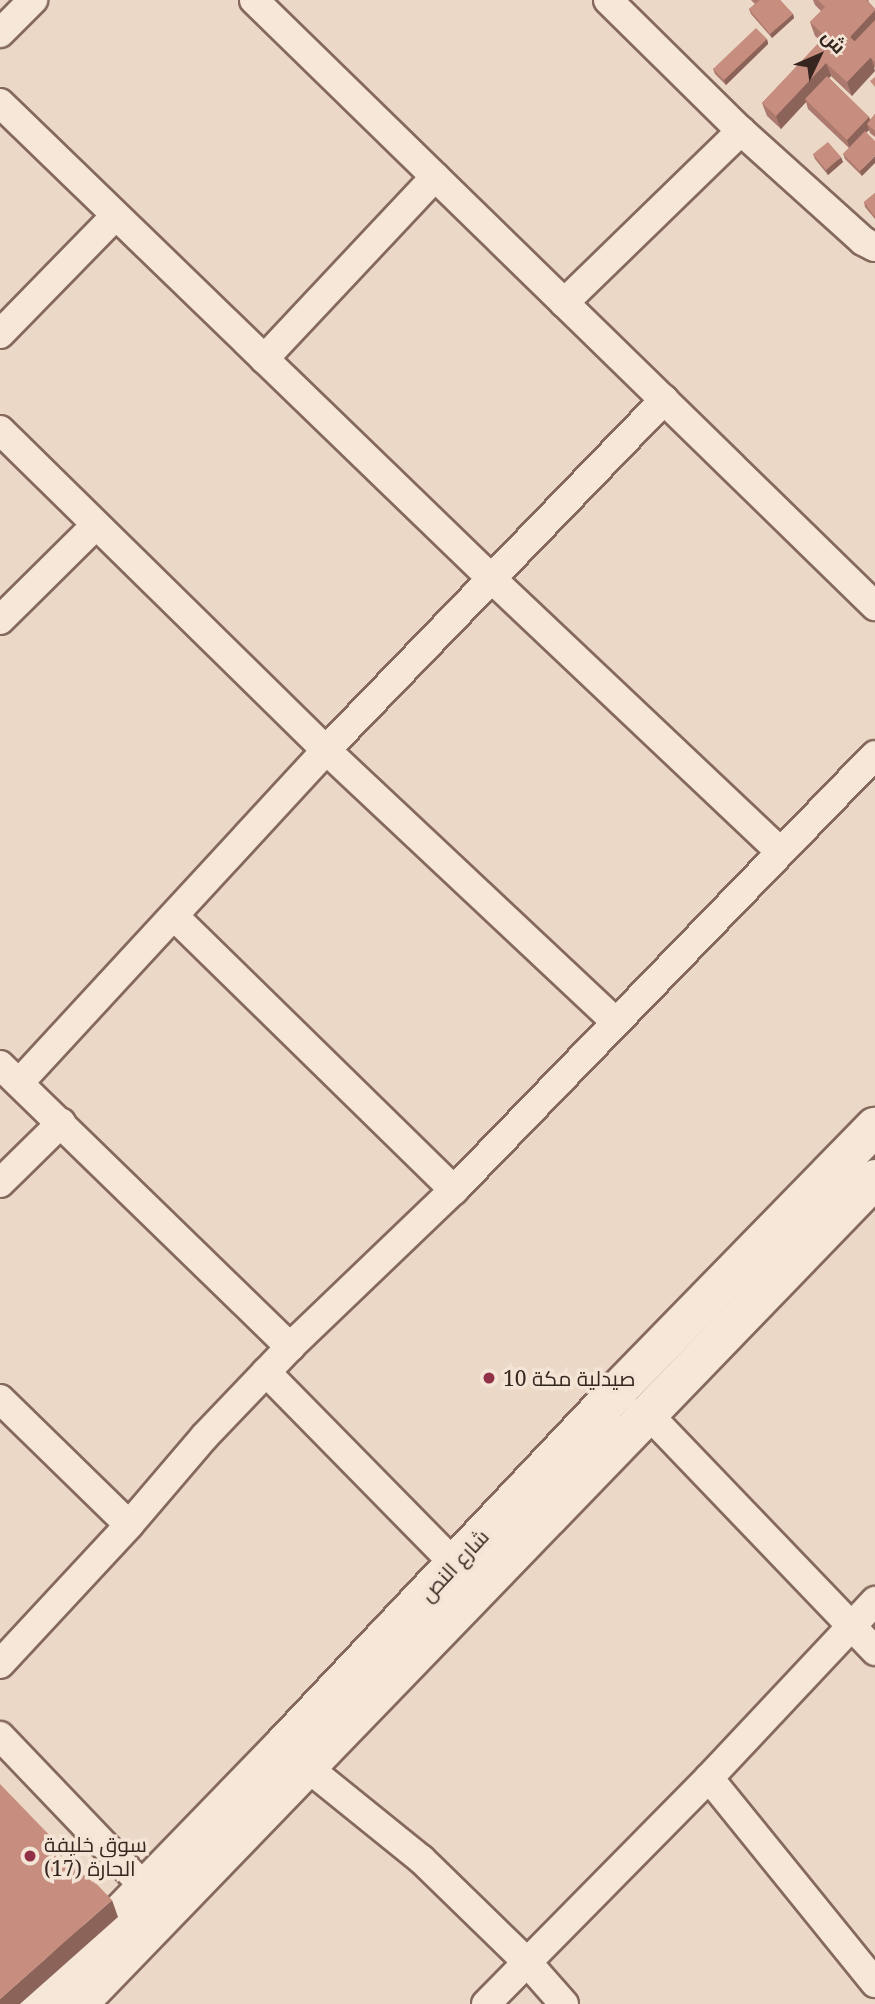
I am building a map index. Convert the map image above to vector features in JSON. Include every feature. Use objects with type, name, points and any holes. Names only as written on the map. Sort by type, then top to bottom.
[{"type":"main road","name":"شارع النص","points":[[78,2004],[294,1756],[455,1564],[620,1388],[875,1127]]},
{"type":"main road","name":"شارع النص","points":[[33,2004],[146,1889],[294,1756],[649,1415],[875,1179]]},
{"type":"street","points":[[0,33],[33,0]]},
{"type":"street","points":[[254,0],[875,606]]},
{"type":"street","points":[[608,0],[741,131],[863,241],[875,247]]},
{"type":"street","points":[[0,103],[493,580],[780,851]]},
{"type":"street","points":[[564,303],[741,131]]},
{"type":"street","points":[[264,359],[435,177]]},
{"type":"street","points":[[0,334],[115,216]]},
{"type":"street","points":[[290,1347],[9,1074],[174,916],[326,750],[664,400]]},
{"type":"street","points":[[0,430],[326,750],[615,1021]]},
{"type":"street","points":[[0,620],[96,524]]},
{"type":"street","points":[[0,1664],[129,1525],[205,1436],[290,1347],[454,1190],[875,755]]},
{"type":"street","points":[[174,916],[454,1190]]},
{"type":"street","points":[[0,1183],[61,1123]]},
{"type":"street","points":[[266,1372],[455,1564]]},
{"type":"street","points":[[0,1399],[129,1525]]},
{"type":"street","points":[[649,1415],[875,1651]]},
{"type":"street","points":[[486,2004],[709,1778],[875,1601]]},
{"type":"street","points":[[0,1736],[146,1889]]},
{"type":"street","points":[[294,1756],[421,1860],[527,1962],[565,2004]]},
{"type":"street","points":[[709,1778],[875,1983]]},
{"type":"building","points":[[760,0],[780,0],[793,14],[770,34],[749,9]]},
{"type":"building","points":[[818,0],[866,0],[875,9],[850,37],[871,57],[847,82],[826,63],[776,116],[762,103],[825,36],[810,22],[825,7]]},
{"type":"building","points":[[875,20],[875,62],[854,42]]},
{"type":"building","points":[[756,28],[767,39],[724,80],[713,69]]},
{"type":"building","points":[[827,76],[869,117],[847,140],[805,99]]},
{"type":"building","points":[[875,114],[875,131],[867,124]]},
{"type":"building","points":[[865,131],[875,141],[875,156],[860,171],[843,154]]},
{"type":"building","points":[[828,142],[841,157],[826,170],[813,154]]},
{"type":"building","points":[[875,193],[875,215],[874,216],[864,202]]},
{"type":"building","name":"سوق خليفة الحارة (17)","points":[[0,1784],[112,1900],[0,1999]]},
{"type":"place","name":"صيدلية مكة 10","points":[[489,1378]]},
{"type":"place","name":"سوق خليفة الحارة (17)","points":[[30,1856]]}]
